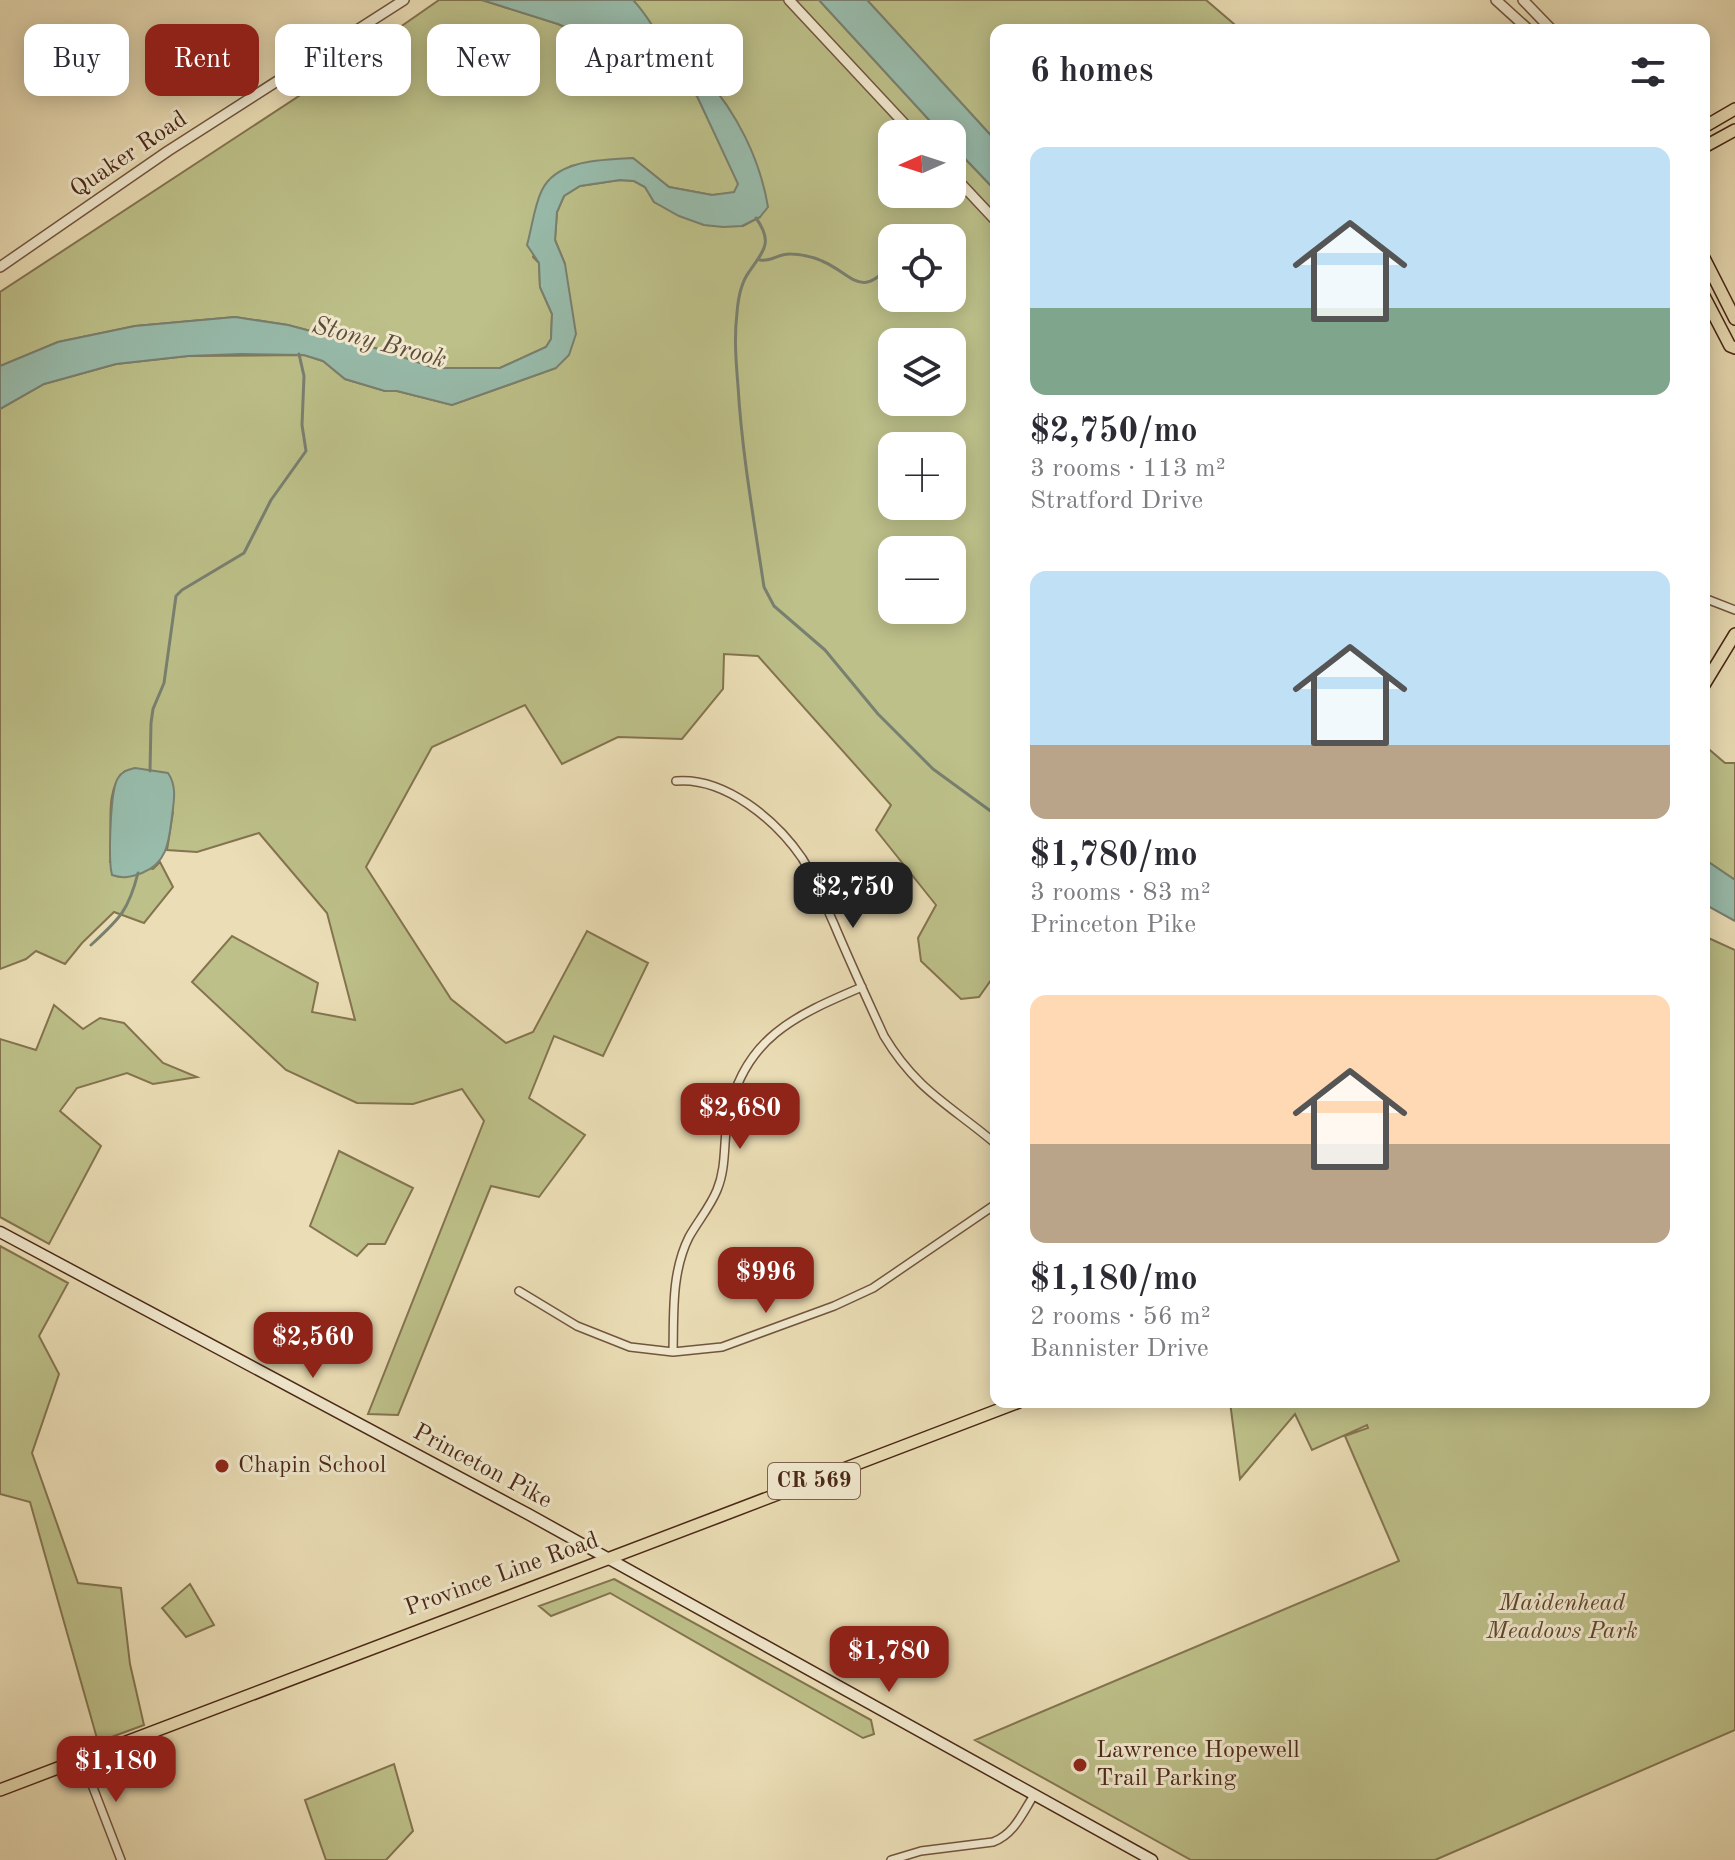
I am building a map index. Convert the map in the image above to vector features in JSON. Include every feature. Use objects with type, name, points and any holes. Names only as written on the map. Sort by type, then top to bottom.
[{"type":"main road","points":[[1710,124],[1735,109]]},
{"type":"main road","points":[[1710,144],[1735,130]]},
{"type":"main road","points":[[1710,270],[1735,319]]},
{"type":"main road","points":[[1710,308],[1730,346],[1735,348]]},
{"type":"main road","points":[[1710,675],[1735,634]]},
{"type":"main road","name":"Princeton Pike","points":[[0,1232],[610,1559],[1152,1860]]},
{"type":"main road","name":"Province Line Road","points":[[0,1790],[1003,1408]]},
{"type":"street","name":"Quaker Road","points":[[0,267],[168,151],[404,0]]},
{"type":"street","points":[[789,0],[901,120]]},
{"type":"street","points":[[1496,0],[1522,24]]},
{"type":"street","points":[[1523,0],[1546,24]]},
{"type":"street","points":[[966,189],[990,215]]},
{"type":"street","points":[[1710,600],[1735,610]]},
{"type":"street","points":[[676,781],[697,782],[736,798],[765,818],[787,839],[810,873],[884,1036],[907,1071],[937,1100],[990,1140]]},
{"type":"street","points":[[673,1352],[678,1271],[688,1239],[717,1189],[725,1157],[728,1116],[739,1081],[759,1049],[786,1024],[807,1010],[862,987]]},
{"type":"street","points":[[519,1291],[577,1326],[613,1342],[651,1351],[703,1350],[740,1342],[850,1299],[897,1273],[990,1208]]},
{"type":"street","points":[[82,1759],[121,1860]]},
{"type":"street","points":[[891,1860],[921,1851],[993,1842],[1014,1826],[1034,1795]]},
{"type":"green space","points":[[439,0],[482,0],[558,24],[556,96],[697,96],[739,184],[734,193],[712,195],[669,187],[633,158],[571,166],[533,257],[539,263],[540,287],[552,314],[551,339],[546,347],[500,368],[434,368],[382,350],[288,325],[235,317],[135,326],[58,342],[0,366],[0,292],[299,96],[411,96],[411,24],[404,24]]},
{"type":"green space","points":[[633,0],[819,0],[929,120],[878,120],[878,208],[966,208],[966,160],[990,185],[990,981],[979,997],[961,999],[921,961],[918,938],[936,905],[876,830],[891,805],[758,656],[724,654],[723,689],[682,739],[618,737],[562,764],[525,705],[432,747],[366,867],[451,999],[506,1043],[533,1032],[587,931],[648,963],[603,1056],[554,1036],[529,1098],[585,1135],[539,1197],[491,1186],[398,1415],[368,1414],[484,1121],[462,1089],[413,1104],[357,1103],[286,1070],[192,982],[232,936],[318,983],[312,1012],[355,1020],[327,913],[259,833],[197,852],[167,850],[173,812],[125,771],[118,779],[111,801],[110,862],[153,869],[160,862],[173,887],[144,923],[114,912],[65,964],[36,951],[26,959],[0,969],[0,409],[44,384],[116,364],[188,356],[304,355],[323,361],[345,379],[452,405],[556,368],[565,264],[555,240],[557,212],[564,196],[580,186],[634,181],[645,187],[654,202],[704,225],[743,226],[760,217],[711,96],[743,96],[743,24],[651,24]]},
{"type":"green space","points":[[867,0],[1206,0],[1234,24],[990,24],[990,134]]},
{"type":"green space","points":[[1710,750],[1725,763],[1735,763],[1735,880],[1710,863]]},
{"type":"green space","name":"Maidenhead Meadows Park","points":[[1710,939],[1735,950],[1735,1730],[1435,1860],[1191,1860],[975,1740],[1399,1561],[1345,1436],[1368,1428],[1367,1425],[1312,1450],[1295,1414],[1240,1479],[1231,1408],[1710,1408]]},
{"type":"green space","points":[[54,1005],[83,1029],[100,1018],[124,1023],[163,1063],[197,1077],[153,1084],[127,1073],[77,1088],[60,1111],[101,1146],[49,1244],[0,1217],[0,1039],[36,1050]]},
{"type":"green space","points":[[339,1151],[413,1188],[385,1244],[368,1244],[357,1256],[310,1226]]},
{"type":"green space","points":[[0,1246],[68,1283],[39,1336],[59,1374],[32,1453],[78,1583],[121,1588],[130,1664],[144,1725],[98,1742],[30,1502],[0,1494]]},
{"type":"green space","points":[[614,1579],[871,1720],[874,1734],[863,1738],[610,1593],[551,1616],[539,1606]]},
{"type":"green space","points":[[190,1584],[214,1625],[186,1637],[162,1608]]},
{"type":"green space","points":[[394,1764],[413,1831],[386,1860],[326,1860],[305,1800]]},
{"type":"shaded area","name":"Stony Brook","points":[[482,0],[633,0],[652,24],[558,24]]},
{"type":"shaded area","points":[[819,0],[867,0],[880,14],[990,134],[990,185],[966,160],[966,120],[929,120]]},
{"type":"shaded area","name":"Stony Brook","points":[[697,96],[720,96],[727,105],[753,154],[768,207],[760,217],[742,226],[723,227],[704,225],[679,216],[654,202],[645,187],[634,181],[580,186],[564,196],[557,212],[555,240],[565,264],[576,334],[569,355],[556,368],[452,405],[345,379],[323,361],[304,355],[241,354],[116,364],[44,384],[0,409],[0,366],[58,342],[135,326],[235,317],[288,325],[382,350],[434,368],[500,368],[546,347],[551,339],[552,314],[540,287],[539,263],[527,245],[539,196],[558,172],[582,163],[633,158],[669,187],[712,195],[734,192],[738,184]]},
{"type":"shaded area","points":[[135,768],[168,773],[171,778],[174,794],[170,834],[166,850],[151,869],[120,877],[112,875],[111,870],[113,795],[120,776]]},
{"type":"shaded area","points":[[1710,863],[1735,880],[1735,921],[1710,907]]},
{"type":"waterway","points":[[756,218],[765,241],[740,291],[736,350],[742,437],[764,587],[774,606],[825,650],[878,714],[933,769],[990,811]]},
{"type":"waterway","points":[[760,260],[794,254],[822,261],[857,281],[872,281],[878,276]]},
{"type":"waterway","points":[[150,771],[153,709],[164,683],[176,596],[244,553],[271,500],[306,451],[302,425],[304,376],[299,354]]},
{"type":"waterway","points":[[91,945],[121,914],[138,873]]},
{"type":"place","name":"Chapin School","points":[[222,1466]]},
{"type":"place","name":"Lawrence Hopewell Trail Parking","points":[[1080,1765]]}]
